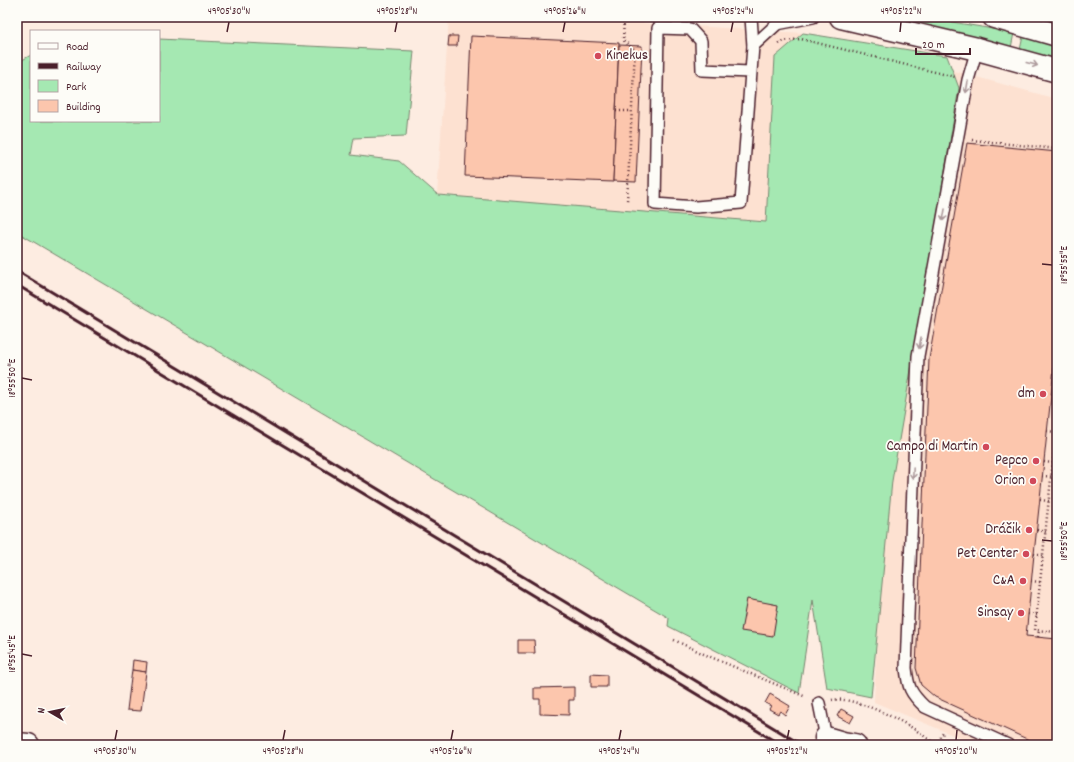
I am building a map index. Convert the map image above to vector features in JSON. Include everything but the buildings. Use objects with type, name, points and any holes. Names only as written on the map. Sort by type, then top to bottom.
[{"type":"main road","points":[[841,17],[976,49],[1057,71]]},
{"type":"main road","points":[[994,17],[1057,34]]},
{"type":"main road","points":[[826,738],[855,745]]},
{"type":"main road","points":[[17,744],[28,745]]},
{"type":"lane","points":[[750,72],[702,70],[701,41],[690,29],[658,28],[655,204],[696,207],[741,203],[753,46],[751,17]]},
{"type":"lane","points":[[753,46],[777,24],[813,17]]},
{"type":"lane","points":[[976,49],[968,80],[918,356],[906,668],[908,686],[916,698],[925,707],[1008,745]]},
{"type":"lane","points":[[820,708],[826,738]]},
{"type":"path","points":[[624,17],[623,40],[635,50],[627,202]]},
{"type":"path","points":[[778,44],[784,41],[801,39],[959,78]]},
{"type":"path","points":[[616,111],[632,111]]},
{"type":"path","points":[[971,140],[1057,149]]},
{"type":"path","points":[[1051,394],[1057,395]]},
{"type":"path","points":[[1057,422],[1035,630],[1057,632]]},
{"type":"path","points":[[1047,431],[1056,432]]},
{"type":"path","points":[[1044,462],[1053,464]]},
{"type":"path","points":[[1042,476],[1057,477]]},
{"type":"path","points":[[1040,500],[1049,501]]},
{"type":"path","points":[[1036,530],[1046,532]]},
{"type":"path","points":[[1034,554],[1043,556]]},
{"type":"path","points":[[1031,581],[1040,582]]},
{"type":"path","points":[[1028,614],[1037,615]]},
{"type":"path","points":[[1038,637],[1040,630]]},
{"type":"path","points":[[674,640],[820,708],[836,699],[854,702],[884,713],[912,728],[936,745]]},
{"type":"shaded area","points":[[449,17],[551,17],[803,33],[775,58],[766,222],[437,195]]},
{"type":"shaded area","name":"Campo di Martin","points":[[940,67],[1057,99],[1057,745],[977,745],[874,702],[894,276]]},
{"type":"green space","points":[[889,17],[923,17],[1014,33],[1011,48]]},
{"type":"green space","points":[[803,33],[947,56],[959,88],[892,481],[871,697],[827,688],[813,600],[799,693],[668,626],[669,618],[17,232],[17,63],[30,56],[30,122],[160,122],[160,39],[414,51],[406,136],[354,138],[351,155],[399,161],[438,195],[766,222],[775,57]]},
{"type":"green space","points":[[1023,36],[1057,46],[1057,60],[1020,50]]},
{"type":"railway","points":[[17,271],[802,745]]},
{"type":"railway","points":[[17,285],[781,745]]},
{"type":"place","name":"Kinekus","points":[[598,56]]},
{"type":"place","name":"dm","points":[[1043,394]]},
{"type":"place","name":"Campo di Martin","points":[[986,447]]},
{"type":"place","name":"Pepco","points":[[1036,461]]},
{"type":"place","name":"Orion","points":[[1033,481]]},
{"type":"place","name":"Dráčik","points":[[1029,530]]},
{"type":"place","name":"Pet Center","points":[[1026,554]]},
{"type":"place","name":"C&A","points":[[1023,581]]},
{"type":"place","name":"Sinsay","points":[[1021,613]]}]
